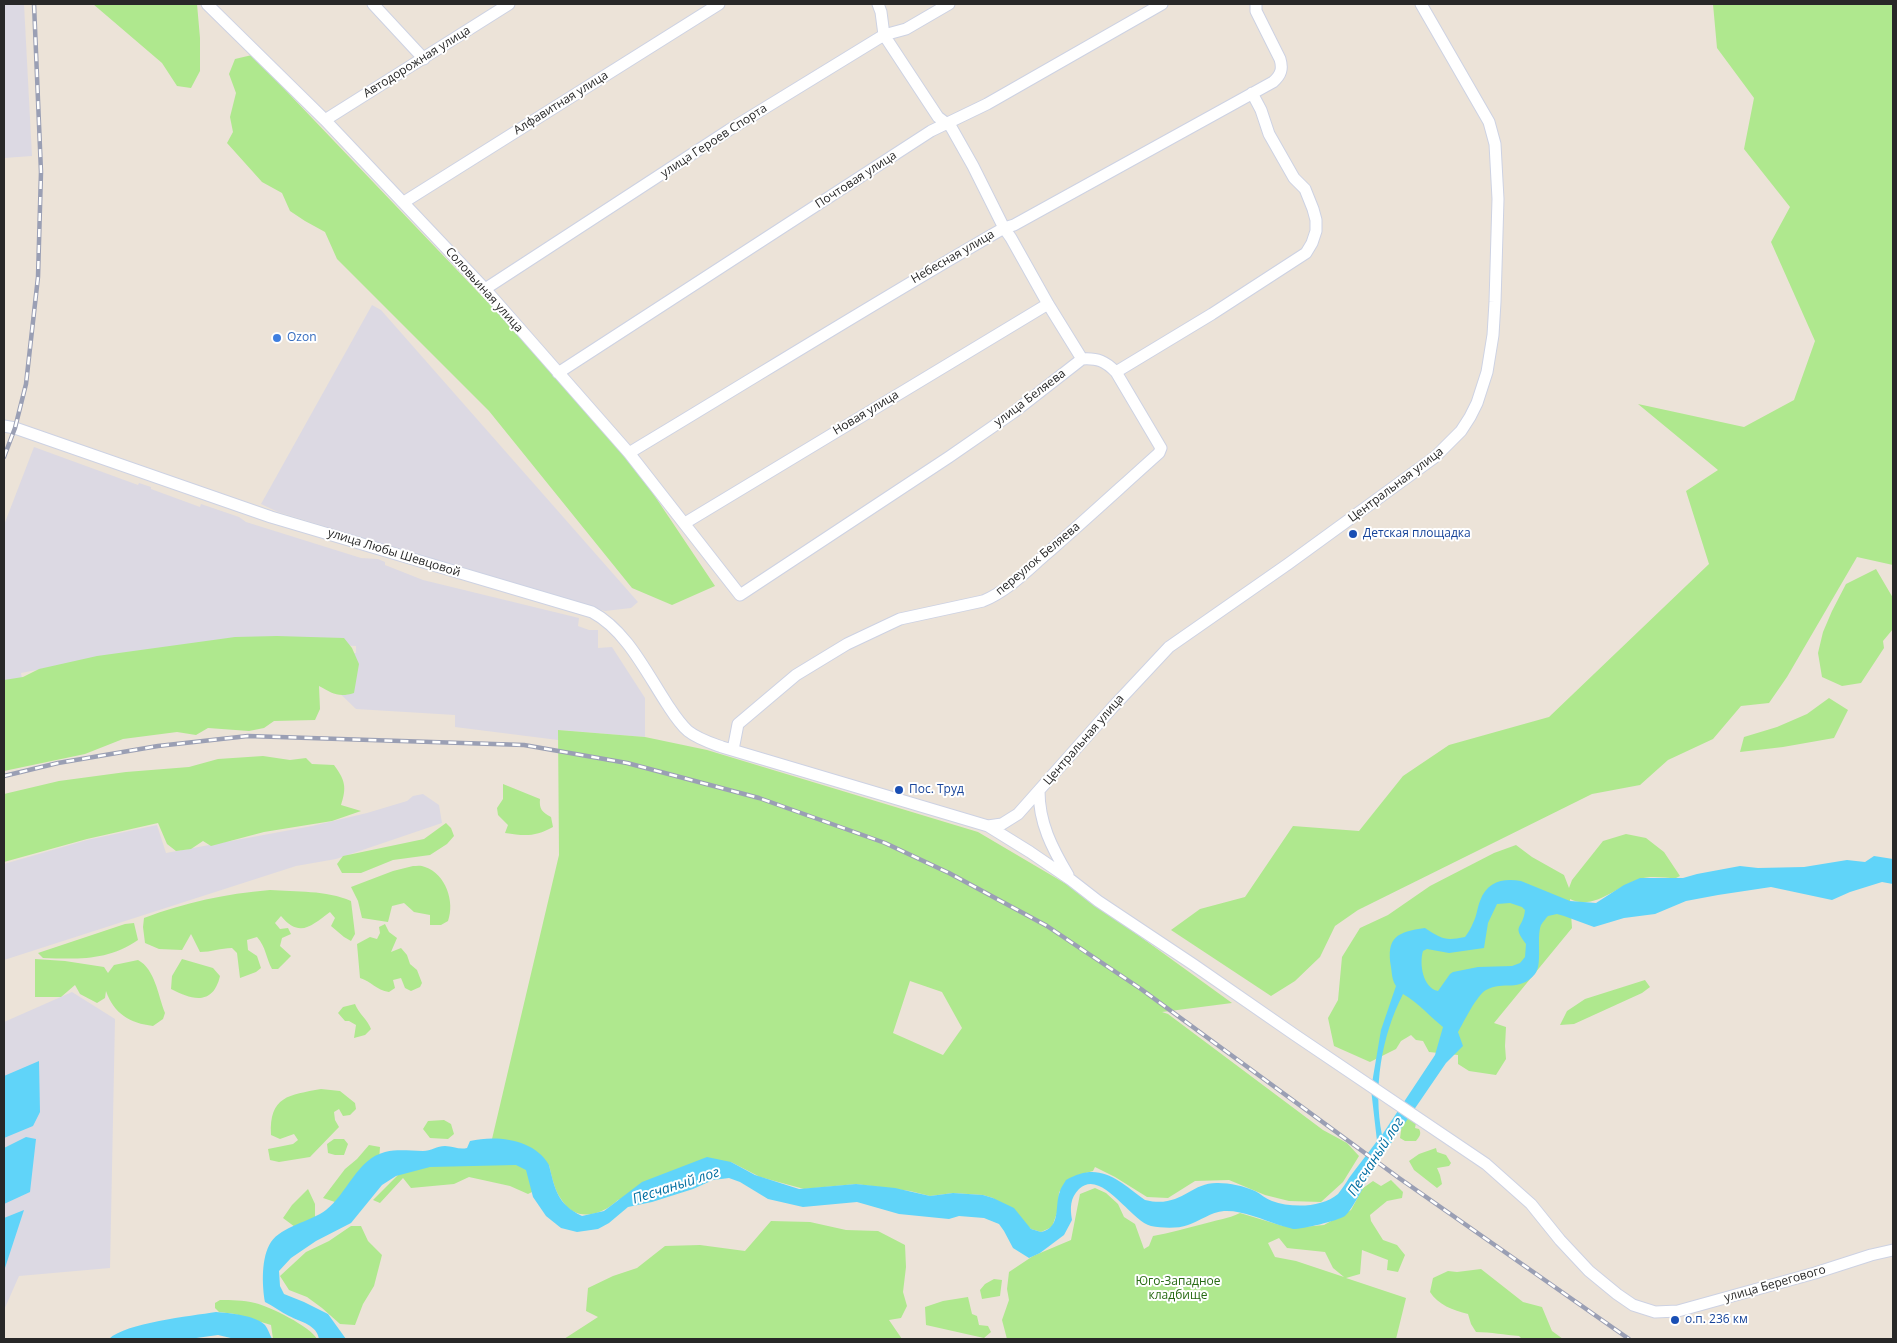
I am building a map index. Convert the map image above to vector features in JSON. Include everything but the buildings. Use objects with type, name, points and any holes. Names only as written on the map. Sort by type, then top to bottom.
[{"type":"street","name":"Соловьиная улица","points":[[207,4],[325,120],[485,289],[629,453],[740,595]]},
{"type":"street","points":[[372,4],[424,58]]},
{"type":"street","name":"Автодорожная улица","points":[[325,120],[509,4]]},
{"type":"street","name":"Алфавитная улица","points":[[404,202],[719,4]]},
{"type":"street","points":[[878,4],[884,34],[938,117],[951,127],[1004,228],[1082,359],[1095,358],[1106,362],[1116,372],[1212,314],[1299,258],[1306,253],[1312,243],[1316,231],[1316,220],[1308,196],[1294,178],[1269,134],[1261,110],[1252,93]]},
{"type":"street","name":"улица Героев Спорта","points":[[485,289],[729,130],[884,34],[906,28],[949,4]]},
{"type":"street","name":"Почтовая улица","points":[[558,373],[931,131],[987,104],[1162,4]]},
{"type":"street","name":"Небесная улица","points":[[629,453],[913,280],[1004,228],[1014,225],[1273,82],[1281,71],[1280,59],[1256,11],[1256,4]]},
{"type":"street","name":"Центральная улица","points":[[988,826],[996,826],[1011,819],[1039,791],[1169,647],[1288,564],[1435,457],[1461,432],[1477,403],[1487,372],[1495,302],[1498,199],[1495,144],[1489,122],[1421,4]]},
{"type":"street","name":"Новая улица","points":[[685,523],[1048,304]]},
{"type":"street","name":"улица Беляева","points":[[740,595],[949,457],[1014,412],[1082,359]]},
{"type":"street","name":"переулок Беляева","points":[[733,750],[738,724],[796,675],[847,644],[900,619],[992,598],[1021,576],[1159,453],[1161,448],[1116,372]]},
{"type":"street","name":"улица Любы Шевцовой","points":[[4,426],[15,428],[271,517],[592,612],[608,622],[622,637],[680,723],[698,738],[988,826],[1071,880],[1098,901],[1486,1164],[1531,1204],[1589,1271],[1633,1305],[1656,1312]]},
{"type":"street","points":[[1039,791],[1041,820],[1053,850],[1071,880]]},
{"type":"street","name":"улица Берегового","points":[[1656,1312],[1678,1311],[1893,1250]]},
{"type":"shaded area","points":[[4,4],[24,4],[32,156],[4,158]]},
{"type":"shaded area","points":[[372,305],[381,310],[638,602],[631,608],[605,611],[278,512],[261,504]]},
{"type":"shaded area","points":[[34,447],[138,485],[139,483],[151,487],[151,489],[200,507],[201,504],[239,517],[246,522],[361,558],[378,559],[385,562],[385,565],[423,580],[579,618],[578,626],[589,630],[598,630],[598,648],[612,647],[645,698],[645,737],[559,730],[558,740],[455,727],[455,715],[356,709],[329,683],[329,654],[356,653],[356,646],[338,645],[114,655],[21,673],[22,679],[4,682],[4,525]]},
{"type":"shaded area","points":[[423,794],[439,805],[442,823],[336,859],[296,866],[4,960],[4,864],[87,840],[157,825],[166,853],[312,826],[367,813]]},
{"type":"shaded area","points":[[72,992],[115,1019],[110,1268],[19,1276],[4,1310],[4,1022]]},
{"type":"green space","points":[[93,4],[197,4],[200,71],[191,88],[177,86],[162,63]]},
{"type":"green space","points":[[1713,4],[1893,4],[1893,565],[1857,557],[1787,677],[1769,703],[1741,706],[1713,739],[1668,760],[1640,785],[1592,794],[1358,910],[1335,926],[1320,957],[1295,981],[1271,996],[1171,930],[1200,909],[1245,897],[1293,826],[1359,831],[1403,776],[1449,745],[1549,717],[1709,564],[1686,491],[1718,470],[1638,404],[1744,427],[1794,400],[1815,341],[1771,242],[1790,207],[1744,149],[1754,98],[1717,48]]},
{"type":"green space","points":[[252,55],[518,334],[590,413],[648,486],[715,586],[672,605],[632,588],[489,411],[337,259],[325,232],[290,211],[282,193],[262,182],[227,143],[233,132],[230,117],[236,93],[229,74],[235,59]]},
{"type":"green space","points":[[1876,569],[1893,598],[1893,629],[1883,641],[1884,648],[1861,683],[1842,686],[1822,677],[1818,653],[1823,632],[1846,584]]},
{"type":"green space","points":[[235,637],[344,638],[352,648],[359,664],[354,693],[339,695],[319,686],[320,709],[315,720],[274,721],[264,728],[249,731],[208,728],[196,735],[177,732],[123,739],[85,754],[4,771],[4,680],[23,677],[39,669],[97,656]]},
{"type":"green space","points":[[1829,698],[1848,710],[1834,738],[1740,752],[1744,737],[1777,727],[1807,714]]},
{"type":"green space","points":[[558,730],[645,737],[707,750],[978,832],[1073,888],[1232,1003],[1162,1012],[1168,1014],[1323,1130],[1347,1143],[1359,1156],[1343,1182],[1321,1202],[1289,1201],[1265,1195],[1229,1180],[1195,1181],[1168,1198],[1147,1197],[1095,1167],[1093,1171],[1082,1174],[1059,1192],[1058,1210],[1052,1227],[1041,1232],[1031,1229],[993,1198],[983,1195],[953,1193],[930,1196],[910,1191],[856,1184],[804,1189],[760,1177],[731,1162],[618,1200],[611,1206],[596,1213],[581,1214],[573,1212],[559,1195],[549,1165],[492,1139],[559,855]],"holes":[[[910,981],[942,992],[962,1028],[943,1055],[893,1033]]]},
{"type":"green space","points":[[263,756],[290,760],[306,758],[312,764],[334,765],[341,775],[344,784],[341,805],[361,811],[332,821],[264,832],[211,846],[203,841],[191,849],[176,851],[167,844],[158,823],[87,839],[4,862],[4,794],[59,781],[126,772],[189,767],[218,759]]},
{"type":"green space","points":[[503,784],[540,799],[541,808],[543,812],[551,817],[553,827],[541,833],[530,835],[505,833],[508,825],[498,815],[497,808],[503,799]]},
{"type":"green space","points":[[446,823],[451,828],[454,836],[447,844],[430,855],[393,860],[361,873],[342,873],[337,864],[343,856],[424,839]]},
{"type":"green space","points":[[1626,834],[1646,838],[1664,852],[1680,876],[1676,878],[1644,878],[1631,882],[1597,900],[1588,902],[1570,899],[1572,928],[1494,1023],[1506,1027],[1506,1059],[1496,1075],[1469,1071],[1458,1064],[1458,1055],[1429,1052],[1423,1041],[1416,1040],[1411,1035],[1401,1041],[1396,1049],[1370,1062],[1334,1046],[1328,1018],[1338,1000],[1342,957],[1360,928],[1388,915],[1430,886],[1494,853],[1516,845],[1532,857],[1564,875],[1569,888],[1572,880],[1603,841]]},
{"type":"green space","points":[[413,866],[422,866],[432,871],[443,882],[449,897],[450,914],[448,921],[441,925],[430,925],[430,915],[414,912],[404,903],[392,906],[388,922],[362,918],[358,901],[351,887],[393,871]]},
{"type":"green space","points":[[270,890],[321,893],[351,901],[355,934],[351,941],[331,926],[335,918],[330,912],[306,928],[294,927],[281,916],[275,923],[280,929],[288,928],[291,934],[282,938],[280,946],[291,956],[278,969],[272,969],[257,937],[247,940],[248,950],[257,956],[261,968],[240,978],[237,953],[232,948],[200,952],[191,934],[182,950],[159,949],[145,943],[144,918],[175,907],[206,900]]},
{"type":"green space","points":[[134,923],[138,940],[115,952],[92,957],[68,959],[43,958],[38,953],[125,924]]},
{"type":"green space","points":[[385,924],[389,932],[397,938],[391,952],[401,948],[407,955],[410,964],[417,970],[422,983],[420,987],[411,991],[405,988],[401,978],[393,980],[395,988],[389,992],[360,978],[357,944],[370,937],[377,939],[380,933],[379,927]]},
{"type":"green space","points":[[35,959],[104,967],[108,973],[114,965],[138,960],[144,964],[155,983],[165,1013],[163,1019],[153,1026],[130,1020],[113,1006],[106,991],[105,998],[97,1003],[80,994],[75,985],[61,997],[35,997]]},
{"type":"green space","points":[[182,959],[213,968],[220,976],[217,986],[207,996],[194,998],[171,989],[172,976]]},
{"type":"green space","points":[[1645,980],[1650,987],[1642,993],[1574,1024],[1560,1025],[1567,1011],[1585,999]]},
{"type":"green space","points":[[355,1004],[371,1029],[365,1035],[354,1038],[356,1025],[345,1021],[338,1013],[343,1007]]},
{"type":"green space","points":[[321,1089],[340,1091],[355,1103],[356,1109],[350,1115],[343,1116],[339,1109],[334,1112],[335,1120],[339,1127],[310,1157],[279,1162],[270,1160],[268,1149],[293,1144],[298,1140],[294,1134],[280,1139],[271,1135],[273,1112],[278,1105],[283,1100],[299,1093]]},
{"type":"green space","points":[[1413,1117],[1416,1123],[1415,1128],[1419,1129],[1420,1135],[1416,1141],[1405,1141],[1400,1138],[1402,1124],[1405,1119]]},
{"type":"green space","points":[[444,1120],[451,1124],[454,1134],[448,1139],[430,1138],[423,1129],[428,1121]]},
{"type":"green space","points":[[334,1139],[344,1139],[348,1144],[344,1155],[328,1153],[327,1144]]},
{"type":"green space","points":[[369,1145],[380,1147],[379,1161],[335,1202],[323,1198],[345,1169]]},
{"type":"green space","points":[[1436,1148],[1437,1152],[1446,1155],[1451,1163],[1449,1166],[1437,1168],[1442,1184],[1437,1188],[1414,1170],[1409,1161],[1419,1154]]},
{"type":"green space","points":[[445,1159],[528,1165],[533,1187],[532,1192],[528,1194],[510,1186],[469,1177],[454,1184],[411,1188],[403,1178],[380,1203],[373,1200],[400,1173]]},
{"type":"green space","name":"Юго-Западное кладбище","points":[[1391,1180],[1403,1192],[1402,1198],[1387,1201],[1370,1215],[1371,1221],[1383,1240],[1397,1245],[1405,1255],[1398,1272],[1387,1270],[1388,1260],[1362,1250],[1360,1274],[1346,1278],[1406,1298],[1396,1339],[1007,1339],[1002,1320],[1009,1300],[1007,1289],[1009,1272],[1033,1256],[1071,1240],[1080,1194],[1095,1188],[1106,1193],[1118,1204],[1124,1217],[1135,1224],[1144,1249],[1149,1246],[1153,1236],[1240,1213],[1283,1226],[1324,1225],[1351,1210],[1363,1188],[1373,1181],[1381,1186]],"holes":[[[1279,1238],[1287,1248],[1325,1252],[1333,1268],[1344,1277],[1296,1261],[1275,1257],[1268,1243]]]},
{"type":"green space","points":[[308,1189],[315,1204],[315,1219],[295,1227],[283,1218],[292,1205]]},
{"type":"green space","points":[[771,1221],[810,1222],[846,1230],[878,1231],[905,1245],[906,1267],[903,1292],[907,1306],[901,1318],[889,1320],[902,1339],[564,1339],[598,1317],[586,1311],[588,1288],[613,1276],[637,1268],[665,1246],[700,1245],[745,1251]]},
{"type":"green space","points":[[351,1226],[361,1226],[368,1241],[382,1255],[374,1286],[363,1304],[355,1325],[340,1324],[307,1297],[289,1290],[280,1276],[306,1252],[329,1241]]},
{"type":"green space","points":[[1481,1269],[1523,1302],[1542,1307],[1552,1331],[1563,1339],[1522,1339],[1519,1336],[1476,1332],[1468,1314],[1442,1304],[1430,1292],[1433,1278],[1448,1271],[1457,1272]]},
{"type":"green space","points":[[994,1279],[1002,1280],[1000,1296],[982,1299],[980,1290],[985,1284]]},
{"type":"green space","points":[[968,1297],[972,1314],[977,1316],[979,1325],[988,1326],[991,1332],[984,1338],[926,1325],[925,1307],[943,1301]]},
{"type":"green space","points":[[220,1300],[246,1301],[270,1308],[298,1323],[317,1339],[273,1339],[271,1325],[235,1314],[219,1312],[215,1308],[215,1303]]},
{"type":"water","name":"Песчаный лог","points":[[1874,856],[1893,859],[1893,884],[1882,882],[1832,900],[1771,887],[1686,901],[1655,914],[1624,918],[1594,927],[1557,914],[1548,916],[1541,925],[1539,964],[1535,974],[1523,983],[1493,987],[1482,993],[1458,1032],[1463,1046],[1446,1063],[1368,1177],[1348,1213],[1341,1218],[1328,1222],[1293,1229],[1245,1213],[1224,1211],[1184,1226],[1170,1228],[1155,1227],[1143,1222],[1106,1190],[1097,1185],[1088,1184],[1079,1189],[1072,1200],[1072,1220],[1064,1235],[1040,1253],[1029,1258],[1013,1248],[999,1224],[984,1218],[959,1216],[949,1219],[899,1214],[857,1202],[803,1207],[768,1199],[740,1182],[729,1178],[713,1180],[693,1189],[652,1202],[628,1207],[609,1223],[598,1229],[577,1232],[561,1228],[546,1216],[533,1197],[526,1170],[516,1165],[430,1167],[396,1176],[382,1185],[351,1223],[316,1241],[291,1258],[279,1271],[280,1286],[284,1294],[328,1314],[346,1339],[319,1339],[318,1334],[312,1327],[265,1302],[263,1288],[264,1263],[265,1255],[271,1242],[282,1232],[326,1210],[367,1162],[385,1152],[399,1150],[426,1151],[445,1146],[467,1148],[470,1141],[481,1139],[514,1141],[534,1149],[549,1165],[555,1189],[562,1201],[582,1216],[604,1211],[642,1182],[707,1157],[731,1162],[755,1175],[799,1189],[856,1184],[895,1188],[930,1196],[953,1193],[983,1195],[1014,1208],[1031,1229],[1041,1232],[1052,1226],[1055,1221],[1058,1197],[1066,1180],[1078,1174],[1089,1172],[1108,1175],[1145,1200],[1157,1202],[1177,1198],[1200,1186],[1218,1183],[1246,1188],[1270,1200],[1288,1205],[1297,1206],[1324,1202],[1338,1194],[1377,1141],[1371,1089],[1381,1030],[1396,986],[1392,975],[1390,949],[1392,943],[1401,934],[1425,928],[1444,938],[1465,937],[1487,889],[1496,883],[1508,880],[1521,881],[1570,901],[1596,903],[1624,885],[1640,878],[1683,878],[1740,866],[1758,868],[1804,867],[1847,860],[1865,862]],"holes":[[[1510,903],[1525,910],[1519,927],[1519,933],[1526,944],[1525,957],[1520,963],[1512,966],[1478,967],[1453,972],[1438,991],[1433,989],[1423,975],[1423,951],[1427,949],[1449,953],[1484,948],[1488,923],[1497,904]],[[1403,994],[1443,1027],[1435,1055],[1382,1135],[1378,1100],[1381,1063],[1389,1028]]]},
{"type":"water","points":[[39,1061],[40,1112],[33,1126],[4,1138],[4,1076]]},
{"type":"water","points":[[26,1137],[36,1139],[30,1192],[4,1204],[4,1148]]},
{"type":"water","points":[[24,1210],[4,1271],[4,1218]]},
{"type":"water","points":[[216,1312],[242,1315],[255,1319],[265,1325],[272,1339],[235,1339],[218,1335],[189,1339],[109,1339],[117,1333],[143,1324]]},
{"type":"railway","points":[[4,457],[15,428],[26,384],[38,277],[41,172],[34,4]]},
{"type":"railway","points":[[4,776],[58,763],[158,746],[248,736],[524,745],[627,763],[759,798],[885,843],[949,873],[1047,926],[1141,989],[1399,1178],[1629,1339]]},
{"type":"place","name":"Ozon","points":[[277,338]]},
{"type":"place","name":"Детская площадка","points":[[1353,534]]},
{"type":"place","name":"Пос. Труд","points":[[899,790]]},
{"type":"place","name":"о.п. 236 км","points":[[1675,1320]]}]
